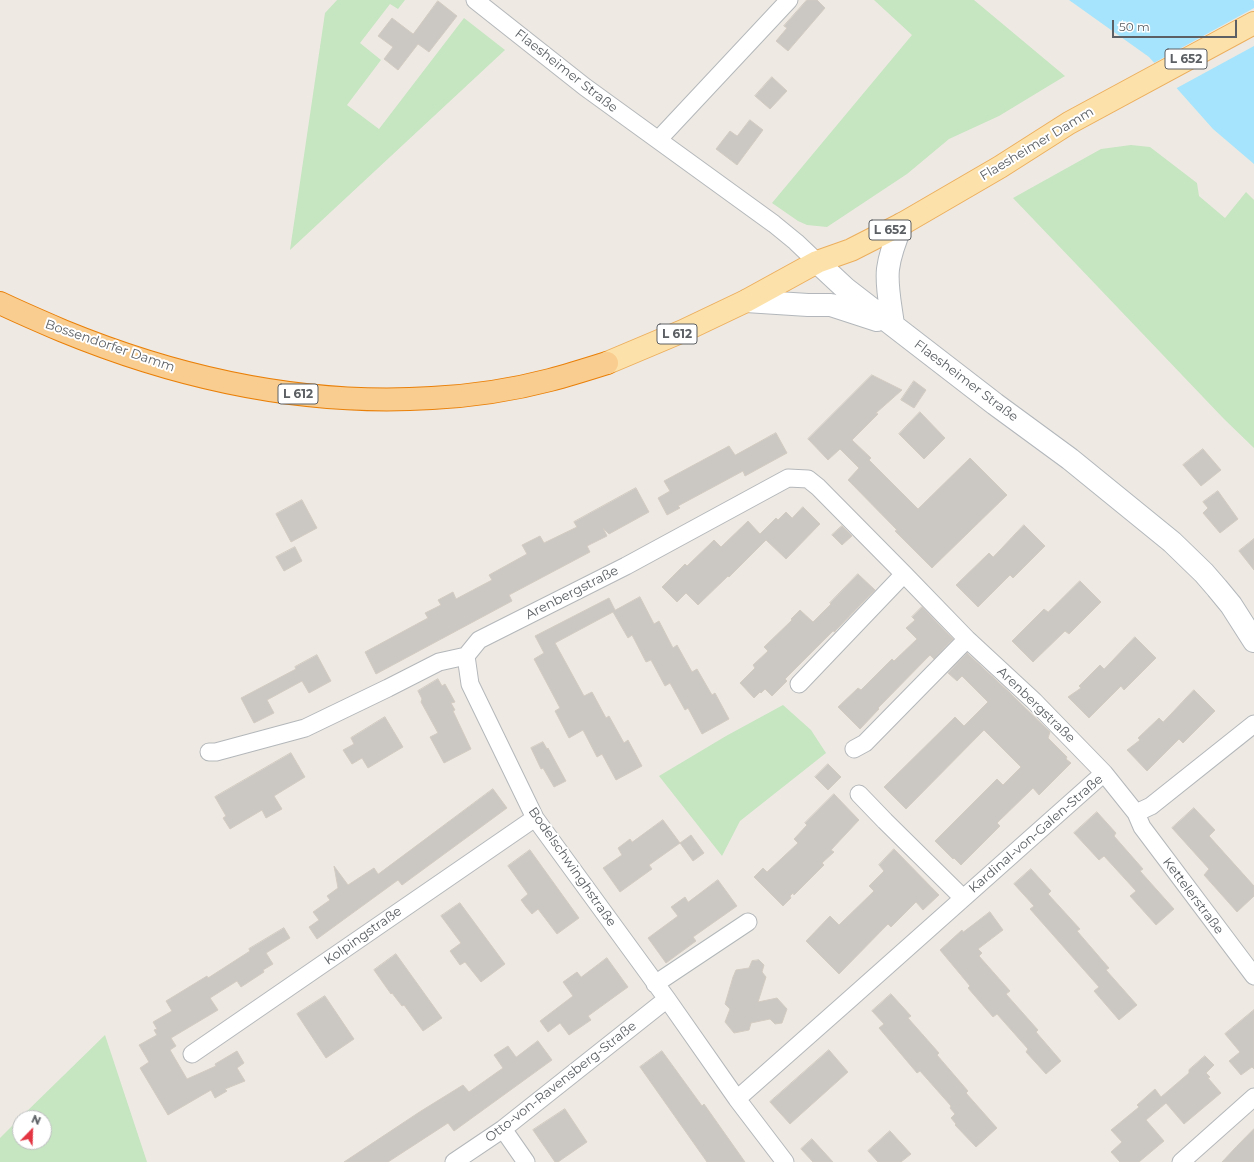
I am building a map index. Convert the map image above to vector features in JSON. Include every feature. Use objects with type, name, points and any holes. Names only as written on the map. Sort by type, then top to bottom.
[{"type":"highway","name":"Bossendorfer Damm","points":[[0,303],[20,313],[129,356],[192,374],[252,387],[311,396],[372,400],[461,396],[536,383],[607,363]]},
{"type":"main road","name":"Flaesheimer Damm","points":[[817,262],[851,250],[902,224],[980,179],[1069,123],[1254,22]]},
{"type":"main road","points":[[746,301],[831,305],[893,326],[888,269],[893,246],[902,224]]},
{"type":"main road","name":"Bossendorfer Damm","points":[[607,363],[683,331],[746,301],[817,262]]},
{"type":"main road","name":"Flaesheimer Straße","points":[[817,262],[846,289],[1070,459],[1172,542],[1217,588],[1254,641]]},
{"type":"street","name":"Flaesheimer Straße","points":[[475,0],[585,86],[774,224],[817,262]]},
{"type":"street","points":[[658,140],[789,0]]},
{"type":"street","name":"Arenbergstraße","points":[[466,656],[479,640],[626,566],[788,478],[808,479],[818,487],[967,639],[1034,701],[1104,773]]},
{"type":"street","points":[[799,684],[904,574]]},
{"type":"street","points":[[854,749],[865,743],[967,639]]},
{"type":"street","points":[[209,752],[216,752],[305,728],[439,662],[466,656]]},
{"type":"street","name":"Bodelschwinghstraße","points":[[466,656],[470,684],[535,818],[667,999],[737,1099],[785,1162]]},
{"type":"street","points":[[1136,813],[1151,806],[1254,724]]},
{"type":"street","name":"Kardinal-von-Galen-Straße","points":[[737,1099],[845,1005],[1104,773],[1136,813]]},
{"type":"street","name":"Kardinal-von-Galen-Straße","points":[[859,794],[884,821],[963,898]]},
{"type":"street","name":"Kettelerstraße","points":[[1136,813],[1142,828],[1254,976]]},
{"type":"street","name":"Kolpingstraße","points":[[192,1054],[535,818]]},
{"type":"street","points":[[655,984],[748,922]]},
{"type":"street","name":"Otto-von-Ravensberg-Straße","points":[[454,1162],[503,1129],[667,999]]},
{"type":"street","points":[[1181,1162],[1254,1097]]},
{"type":"street","points":[[503,1129],[526,1162]]},
{"type":"green space","points":[[337,0],[405,0],[398,9],[390,4],[360,43],[381,60],[347,105],[379,129],[464,18],[505,50],[290,250],[325,13]]},
{"type":"green space","points":[[874,0],[974,0],[1065,76],[999,116],[949,139],[907,174],[827,227],[807,225],[798,221],[772,203],[912,35]]},
{"type":"green space","points":[[1131,145],[1150,147],[1197,183],[1199,196],[1225,218],[1246,192],[1254,200],[1254,448],[1224,419],[1013,198],[1101,149]]},
{"type":"green space","points":[[783,705],[811,730],[826,753],[740,821],[722,856],[659,776],[726,736]]},
{"type":"green space","points":[[105,1035],[147,1162],[0,1162],[0,1138],[12,1126],[12,1150],[52,1150],[52,1110],[28,1110]]},
{"type":"water","points":[[1069,0],[1253,0],[1254,164],[1213,129],[1149,57]]},
{"type":"pier","points":[[1254,8],[1254,46],[1175,89],[1152,64]]},
{"type":"building","points":[[807,0],[817,0],[825,8],[788,51],[776,41],[787,28],[784,26]]},
{"type":"building","points":[[438,1],[457,16],[429,52],[418,44],[398,70],[384,59],[393,47],[378,36],[392,18],[413,34]]},
{"type":"building","points":[[772,77],[787,91],[770,109],[755,96]]},
{"type":"building","points":[[750,120],[763,130],[737,165],[716,149],[730,131],[737,136]]},
{"type":"building","points":[[872,375],[902,390],[876,413],[878,414],[852,440],[871,458],[869,460],[918,509],[970,458],[1007,495],[932,568],[895,531],[897,530],[848,480],[859,468],[840,449],[828,460],[808,439]]},
{"type":"building","points":[[914,381],[926,390],[914,408],[901,400]]},
{"type":"building","points":[[920,412],[945,438],[924,459],[899,434]]},
{"type":"building","points":[[776,433],[787,453],[745,476],[743,471],[678,506],[680,508],[667,515],[658,498],[670,491],[664,481],[729,446],[735,455]]},
{"type":"building","points":[[1203,449],[1221,470],[1201,486],[1183,465]]},
{"type":"building","points":[[636,488],[649,512],[609,534],[603,528],[607,536],[587,546],[590,552],[509,595],[512,601],[376,674],[365,652],[428,618],[425,613],[441,605],[438,600],[453,592],[456,599],[492,580],[489,575],[527,554],[522,545],[540,536],[544,543],[577,527],[574,522]]},
{"type":"building","points":[[1218,491],[1238,519],[1220,533],[1203,513],[1208,508],[1203,502]]},
{"type":"building","points":[[302,500],[317,528],[291,542],[276,514]]},
{"type":"building","points":[[803,507],[820,524],[786,559],[766,540],[698,605],[686,593],[677,602],[662,587],[685,564],[687,566],[714,540],[721,547],[748,521],[760,534],[776,518],[778,520],[786,512],[792,518]]},
{"type":"building","points":[[1024,525],[1045,546],[1013,578],[1010,575],[978,607],[956,585],[989,553],[993,557]]},
{"type":"building","points":[[842,526],[852,536],[842,545],[832,535]]},
{"type":"building","points":[[1254,539],[1254,570],[1239,551]]},
{"type":"building","points":[[295,547],[302,561],[284,571],[276,557]]},
{"type":"building","points":[[858,574],[875,590],[835,632],[833,631],[785,679],[787,681],[772,696],[765,689],[754,698],[740,683],[755,668],[753,665],[768,651],[764,647],[792,620],[791,619],[800,610],[813,622]]},
{"type":"building","points":[[1080,581],[1101,602],[1069,634],[1065,631],[1033,662],[1012,641],[1044,609],[1048,612]]},
{"type":"building","points":[[640,597],[654,624],[659,621],[673,648],[677,645],[692,672],[697,669],[712,695],[715,693],[729,719],[702,734],[688,708],[685,710],[670,683],[665,686],[651,660],[646,662],[632,635],[628,638],[613,612],[555,643],[584,696],[592,692],[606,718],[609,716],[624,743],[628,740],[642,766],[616,780],[602,754],[597,757],[583,730],[569,738],[555,711],[560,708],[534,659],[544,653],[535,636],[609,598],[615,610]]},
{"type":"building","points":[[922,607],[953,639],[934,659],[930,655],[878,708],[879,709],[860,729],[838,707],[858,688],[861,690],[892,659],[894,661],[917,639],[906,628],[915,620],[912,617]]},
{"type":"building","points":[[1135,637],[1156,658],[1124,690],[1121,686],[1089,718],[1068,697],[1081,688],[1079,686],[1100,665],[1104,669]]},
{"type":"building","points":[[967,653],[1050,732],[1048,738],[1071,763],[1039,795],[1033,788],[997,823],[1000,826],[961,865],[935,841],[997,779],[1003,785],[1021,767],[984,730],[906,809],[884,787],[955,717],[964,726],[988,702],[962,676],[957,681],[948,673]]},
{"type":"building","points":[[317,655],[331,681],[309,693],[302,681],[267,700],[274,713],[254,723],[241,698],[296,669],[295,667]]},
{"type":"building","points":[[438,679],[442,686],[445,684],[455,702],[451,703],[455,710],[453,711],[471,749],[444,763],[430,737],[438,733],[421,702],[422,699],[418,691]]},
{"type":"building","points":[[1194,690],[1215,711],[1183,743],[1179,739],[1147,771],[1127,750],[1140,740],[1138,738],[1159,718],[1163,722]]},
{"type":"building","points":[[385,717],[403,747],[368,768],[362,758],[352,764],[343,750],[354,744],[351,738]]},
{"type":"building","points":[[543,742],[547,749],[548,748],[566,781],[554,787],[543,768],[541,769],[531,748]]},
{"type":"building","points":[[291,753],[305,777],[274,796],[282,809],[266,818],[262,810],[230,829],[223,818],[226,816],[215,797]]},
{"type":"building","points":[[828,764],[841,777],[828,790],[815,777]]},
{"type":"building","points":[[493,789],[507,808],[402,885],[398,880],[317,939],[309,927],[319,920],[313,912],[330,900],[327,896],[338,888],[334,866],[348,885],[374,868],[378,874]]},
{"type":"building","points":[[834,794],[859,820],[831,850],[834,852],[822,863],[824,865],[794,895],[793,893],[790,896],[791,898],[783,906],[754,877],[763,868],[767,872],[798,843],[794,839],[807,825],[805,823]]},
{"type":"building","points":[[1194,808],[1215,830],[1209,836],[1254,886],[1254,896],[1237,912],[1204,875],[1209,869],[1172,828]]},
{"type":"building","points":[[1097,812],[1116,833],[1114,836],[1143,869],[1140,871],[1174,909],[1156,925],[1130,896],[1136,891],[1104,856],[1099,860],[1074,833]]},
{"type":"building","points":[[663,820],[680,843],[649,865],[652,869],[620,892],[603,868],[622,855],[618,848],[630,839],[632,842]]},
{"type":"building","points":[[691,835],[704,853],[693,861],[680,843]]},
{"type":"building","points":[[894,849],[939,895],[923,910],[916,902],[891,927],[888,924],[839,974],[806,941],[830,916],[839,925],[874,891],[869,886],[884,871],[879,865]]},
{"type":"building","points":[[530,850],[579,918],[557,934],[538,909],[532,914],[526,907],[521,900],[528,894],[508,866]]},
{"type":"building","points":[[1031,869],[1051,891],[1048,894],[1080,929],[1077,931],[1109,968],[1106,970],[1137,1005],[1119,1020],[1094,991],[1099,987],[1030,909],[1034,906],[1014,884]]},
{"type":"building","points":[[718,880],[737,906],[693,937],[696,941],[666,963],[648,938],[678,916],[671,907],[685,897],[688,902]]},
{"type":"building","points":[[460,903],[505,964],[481,982],[465,962],[460,965],[450,951],[461,943],[441,916]]},
{"type":"building","points":[[990,912],[1003,930],[978,949],[982,953],[979,956],[1010,991],[1006,994],[1038,1030],[1036,1032],[1061,1061],[1046,1074],[1026,1052],[1028,1049],[997,1014],[993,1017],[968,988],[970,986],[940,950],[962,930],[963,932]]},
{"type":"building","points":[[284,928],[290,938],[266,953],[273,964],[263,970],[264,972],[241,987],[237,981],[210,998],[218,1010],[171,1038],[176,1046],[170,1050],[187,1079],[216,1066],[215,1064],[237,1051],[244,1063],[237,1068],[245,1081],[225,1089],[227,1091],[215,1098],[211,1090],[168,1115],[140,1068],[149,1062],[139,1045],[157,1035],[154,1030],[157,1029],[153,1022],[172,1011],[166,1001],[207,976],[208,978],[250,951],[249,949]]},
{"type":"building","points":[[396,954],[442,1018],[423,1031],[404,1005],[402,1006],[392,993],[391,994],[374,970]]},
{"type":"building","points":[[607,958],[628,987],[588,1016],[591,1020],[569,1035],[560,1023],[548,1032],[540,1021],[573,996],[563,982],[577,972],[581,977]]},
{"type":"building","points":[[759,960],[764,965],[762,972],[766,977],[758,1002],[777,998],[787,1009],[782,1023],[775,1024],[770,1019],[751,1023],[749,1030],[734,1033],[725,1022],[730,1009],[725,1004],[733,977],[736,970],[749,968],[752,961]]},
{"type":"building","points":[[891,994],[911,1016],[908,1018],[939,1053],[937,1055],[968,1091],[966,1093],[997,1128],[976,1147],[955,1125],[956,1124],[951,1118],[955,1114],[950,1108],[951,1106],[920,1071],[917,1073],[879,1028],[884,1024],[872,1011]]},
{"type":"building","points":[[325,996],[354,1039],[326,1058],[297,1014]]},
{"type":"building","points":[[1254,1010],[1254,1069],[1252,1067],[1241,1075],[1229,1061],[1240,1052],[1225,1034]]},
{"type":"building","points":[[538,1041],[552,1060],[454,1131],[448,1123],[388,1162],[344,1162],[463,1085],[469,1092],[503,1068],[494,1055],[508,1046],[516,1057]]},
{"type":"building","points":[[829,1050],[848,1072],[790,1124],[770,1102]]},
{"type":"building","points":[[662,1051],[702,1106],[704,1104],[745,1162],[707,1162],[640,1067]]},
{"type":"building","points":[[1205,1056],[1214,1065],[1206,1073],[1210,1077],[1208,1078],[1221,1093],[1184,1124],[1166,1103],[1146,1120],[1164,1141],[1139,1162],[1120,1162],[1111,1152],[1122,1142],[1111,1130],[1139,1107],[1137,1105],[1155,1089],[1161,1097],[1189,1073],[1189,1070]]},
{"type":"building","points":[[565,1109],[587,1142],[558,1162],[555,1162],[533,1130]]},
{"type":"building","points":[[1254,1129],[1254,1162],[1222,1162],[1236,1147]]},
{"type":"building","points":[[890,1131],[911,1154],[901,1162],[878,1162],[868,1151]]},
{"type":"building","points":[[812,1139],[833,1162],[813,1162],[801,1149]]}]
